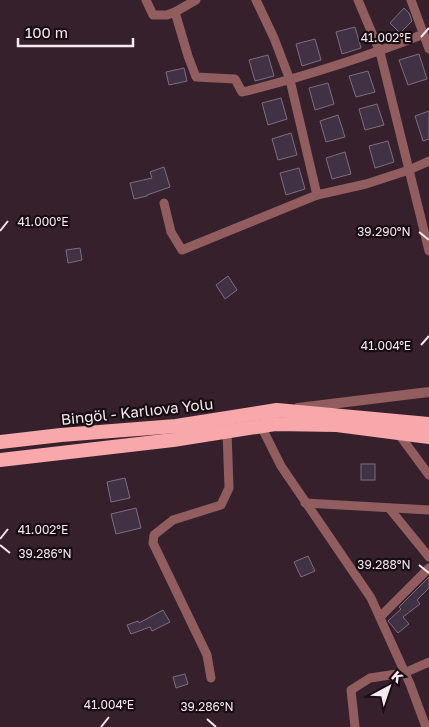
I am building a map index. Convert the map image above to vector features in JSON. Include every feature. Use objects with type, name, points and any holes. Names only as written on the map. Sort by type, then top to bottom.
[{"type":"highway","points":[[271,420],[429,424]]},
{"type":"highway","points":[[271,420],[337,425],[429,438]]},
{"type":"highway","name":"Bingöl - Karlıova Yolu","points":[[0,460],[173,440],[227,431],[271,420]]},
{"type":"highway","name":"Bingöl - Karlıova Yolu","points":[[0,442],[61,434],[271,420]]},
{"type":"street","points":[[146,0],[153,15],[167,16],[196,0]]},
{"type":"street","points":[[256,0],[274,38],[290,80],[317,195]]},
{"type":"street","points":[[358,0],[380,52],[429,251]]},
{"type":"street","points":[[411,0],[429,49]]},
{"type":"street","points":[[175,12],[196,76],[236,79],[242,92],[290,80],[380,52],[424,34]]},
{"type":"street","points":[[164,203],[171,232],[182,250],[317,195],[366,184],[409,170],[429,161]]},
{"type":"street","points":[[426,727],[410,684],[372,598],[281,466],[271,420],[429,392]]},
{"type":"street","points":[[211,678],[207,655],[153,543],[154,535],[173,520],[221,505],[229,488],[227,431]]},
{"type":"street","points":[[398,433],[429,474]]},
{"type":"street","points":[[306,503],[429,510]]},
{"type":"street","points":[[389,508],[429,557]]},
{"type":"street","points":[[380,617],[429,568]]},
{"type":"street","points":[[355,727],[351,690],[370,678],[404,673],[429,662]]},
{"type":"building","points":[[404,8],[409,13],[412,21],[400,33],[390,23]]},
{"type":"building","points":[[355,27],[361,48],[342,54],[336,32]]},
{"type":"building","points":[[315,39],[321,60],[302,66],[296,44]]},
{"type":"building","points":[[419,54],[427,79],[408,85],[399,60]]},
{"type":"building","points":[[268,55],[274,76],[255,81],[249,60]]},
{"type":"building","points":[[184,68],[187,81],[169,85],[166,72]]},
{"type":"building","points":[[368,71],[375,92],[356,97],[349,76]]},
{"type":"building","points":[[328,83],[334,104],[315,110],[309,88]]},
{"type":"building","points":[[281,98],[287,119],[268,125],[262,103]]},
{"type":"building","points":[[377,104],[384,125],[365,130],[359,109]]},
{"type":"building","points":[[429,111],[429,139],[423,141],[415,116]]},
{"type":"building","points":[[338,115],[345,137],[326,142],[320,121]]},
{"type":"building","points":[[291,133],[297,155],[278,160],[272,139]]},
{"type":"building","points":[[388,141],[394,162],[375,168],[369,146]]},
{"type":"building","points":[[345,152],[351,174],[332,179],[326,158]]},
{"type":"building","points":[[164,167],[170,187],[134,199],[130,183],[152,178],[150,172]]},
{"type":"building","points":[[299,168],[305,189],[286,195],[280,173]]},
{"type":"building","points":[[80,248],[82,260],[68,263],[66,250]]},
{"type":"building","points":[[228,276],[237,290],[225,299],[216,285]]},
{"type":"building","points":[[361,464],[375,464],[375,480],[361,480]]},
{"type":"building","points":[[125,478],[130,498],[111,502],[107,482]]},
{"type":"building","points":[[136,508],[141,528],[116,534],[111,514]]},
{"type":"building","points":[[308,556],[315,571],[301,577],[294,562]]},
{"type":"building","points":[[429,577],[429,588],[417,600],[420,604],[403,617],[409,624],[398,633],[388,621]]},
{"type":"building","points":[[163,610],[170,622],[152,631],[150,627],[131,634],[127,625],[138,621],[139,623]]},
{"type":"building","points":[[185,674],[188,684],[176,688],[173,677]]}]
